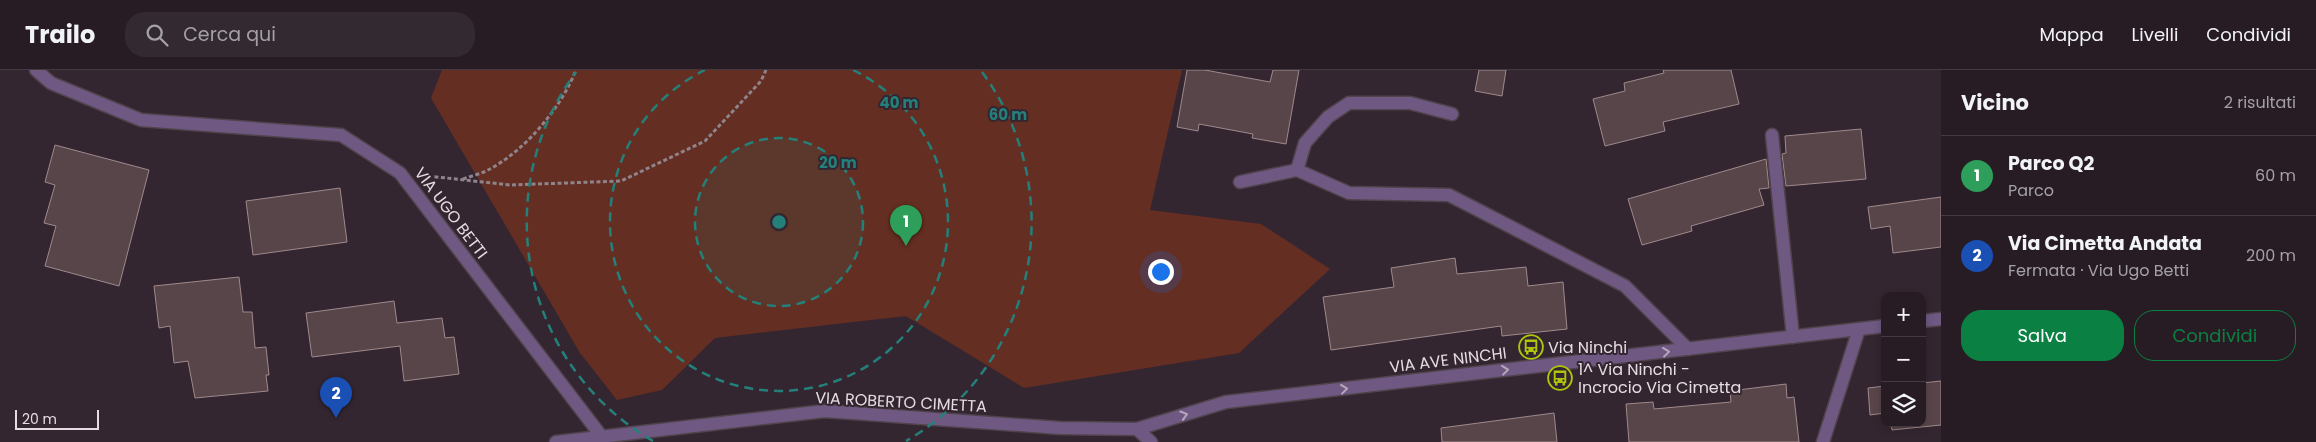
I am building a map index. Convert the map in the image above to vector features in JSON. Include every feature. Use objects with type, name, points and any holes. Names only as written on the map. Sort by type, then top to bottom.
[{"type":"street","name":"VIA UGO BETTI","points":[[36,70],[51,83],[141,120],[341,135],[400,173],[602,437]]},
{"type":"street","points":[[1297,170],[1305,143],[1328,116],[1349,103],[1410,103],[1452,114]]},
{"type":"street","points":[[1772,135],[1793,336]]},
{"type":"street","points":[[1240,182],[1297,170],[1349,193],[1449,194],[1625,286],[1688,349]]},
{"type":"street","points":[[1926,321],[1941,319]]},
{"type":"street","name":"VIA AVE NINCHI","points":[[1137,429],[1226,402],[1881,326]]},
{"type":"street","points":[[1823,442],[1859,329]]},
{"type":"street","name":"VIA ROBERTO CIMETTA","points":[[556,442],[825,411],[1060,428],[1137,429]]},
{"type":"street","points":[[1137,429],[1151,442]]},
{"type":"path","points":[[576,70],[552,113],[524,144],[488,170],[462,179],[510,185],[620,181],[705,141],[761,82],[766,70]]},
{"type":"shaded area","points":[[442,70],[1182,70],[1150,210],[1261,224],[1330,269],[1239,353],[1024,388],[906,316],[715,338],[662,390],[617,400],[580,353],[431,98]]},
{"type":"building","points":[[1187,70],[1205,70],[1270,82],[1273,70],[1299,70],[1286,144],[1252,138],[1253,134],[1199,124],[1198,131],[1177,127]]},
{"type":"building","points":[[1479,70],[1506,70],[1502,96],[1475,91]]},
{"type":"building","points":[[1663,70],[1731,70],[1739,104],[1663,122],[1665,131],[1605,146],[1593,99],[1625,91],[1624,83],[1664,73]]},
{"type":"building","points":[[1861,129],[1866,179],[1786,186],[1782,154],[1786,153],[1785,136]]},
{"type":"building","points":[[55,145],[149,170],[119,286],[45,266],[56,226],[44,223],[55,185],[45,182]]},
{"type":"building","points":[[1766,159],[1769,188],[1759,189],[1764,205],[1691,226],[1692,231],[1642,245],[1628,199]]},
{"type":"building","points":[[340,188],[347,242],[253,255],[246,201]]},
{"type":"building","points":[[1941,197],[1941,247],[1893,253],[1890,226],[1871,229],[1868,207]]},
{"type":"building","points":[[1455,258],[1457,274],[1526,267],[1528,286],[1563,282],[1567,329],[1502,336],[1501,326],[1331,350],[1323,297],[1394,287],[1391,268]]},
{"type":"building","points":[[239,277],[243,312],[252,312],[255,348],[266,347],[269,375],[266,375],[268,391],[195,398],[188,361],[174,363],[170,326],[159,328],[154,286]]},
{"type":"building","points":[[394,301],[397,323],[442,318],[445,338],[454,337],[459,374],[404,381],[400,346],[312,357],[306,313]]},
{"type":"building","points":[[1941,381],[1941,425],[1926,427],[1926,383]]},
{"type":"building","points":[[1786,384],[1787,398],[1794,397],[1799,442],[1629,442],[1626,404],[1653,402],[1654,409],[1731,402],[1730,391]]},
{"type":"building","points":[[1881,386],[1881,414],[1870,415],[1868,388]]},
{"type":"building","points":[[1554,413],[1557,442],[1442,442],[1441,428]]},
{"type":"building","points":[[1892,427],[1921,427],[1892,430]]},
{"type":"place","name":"Parco Q2","points":[[906,246]]},
{"type":"place","name":"Via Ninchi","points":[[1531,347]]},
{"type":"place","name":"1^ Via Ninchi - Incrocio Via Cimetta","points":[[1560,378]]},
{"type":"place","name":"Via Cimetta Andata","points":[[336,418]]}]
